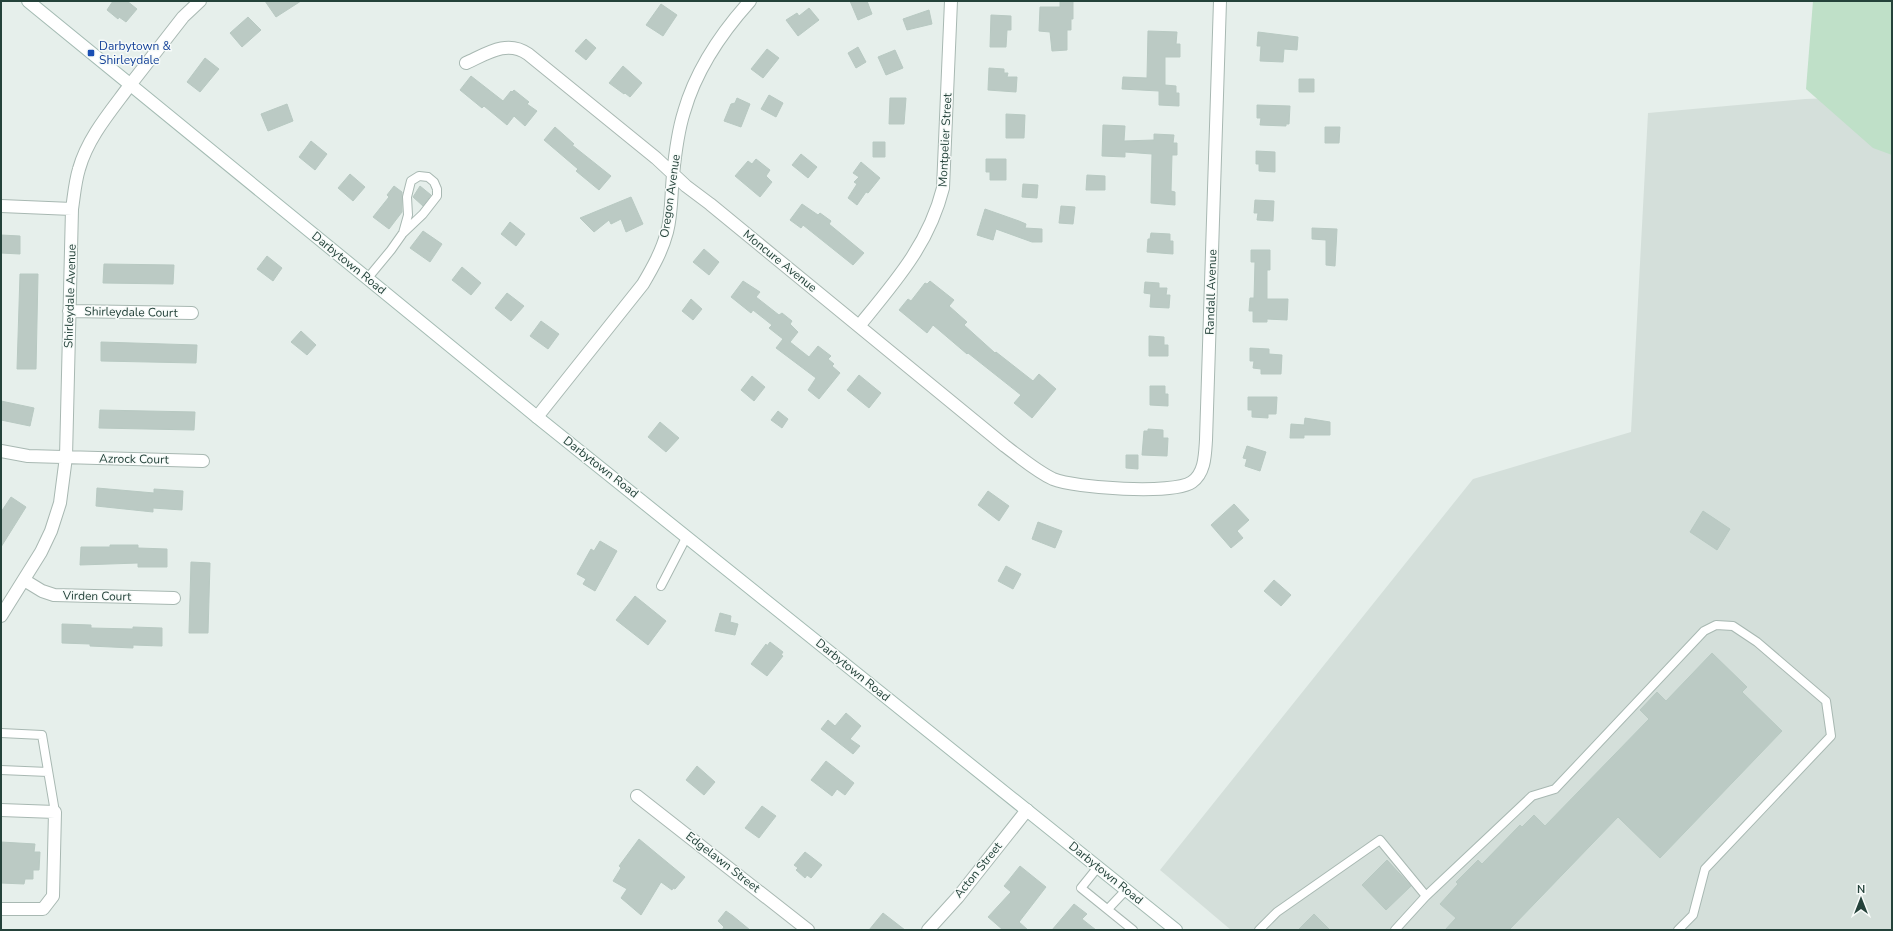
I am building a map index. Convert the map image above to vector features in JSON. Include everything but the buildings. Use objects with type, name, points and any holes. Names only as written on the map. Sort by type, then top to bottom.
[{"type":"street","name":"Darbytown Road","points":[[28,1],[367,279],[1098,867],[1168,928]]},
{"type":"street","name":"Shirleydale Avenue","points":[[1,616],[41,552],[52,531],[60,503],[66,457],[72,209],[78,173],[86,150],[98,128],[183,17],[200,1]]},
{"type":"street","name":"Oregon Avenue","points":[[537,416],[643,284],[655,264],[667,232],[670,216],[673,174],[684,112],[696,82],[710,54],[732,22],[750,1]]},
{"type":"street","name":"Montpelier Street","points":[[859,326],[912,259],[930,229],[944,188],[951,1]]},
{"type":"street","name":"Randall Avenue","points":[[1096,487],[1156,489],[1180,487],[1193,482],[1203,466],[1206,440],[1210,343],[1220,1]]},
{"type":"street","name":"Moncure Avenue","points":[[466,63],[494,50],[507,47],[518,48],[656,158],[686,186],[1005,446],[1054,479],[1078,485],[1096,487]]},
{"type":"street","points":[[1,206],[72,209]]},
{"type":"street","name":"Shirleydale Court","points":[[69,311],[192,313]]},
{"type":"street","name":"Azrock Court","points":[[1,451],[28,456],[203,461]]},
{"type":"street","name":"Virden Court","points":[[24,580],[42,591],[54,595],[174,598]]},
{"type":"street","name":"Edgelawn Street","points":[[637,796],[808,930]]},
{"type":"street","points":[[1,810],[55,812],[53,896],[42,909],[1,909]]},
{"type":"street","name":"Acton Street","points":[[928,930],[958,897],[1027,810]]},
{"type":"lane","points":[[367,279],[403,233],[423,214],[437,196],[437,189],[434,182],[428,177],[419,176],[411,180],[407,198],[408,215],[403,233]]},
{"type":"lane","points":[[661,586],[687,536]]},
{"type":"lane","points":[[1395,930],[1426,896],[1532,796],[1555,789],[1704,631],[1716,625],[1733,626],[1757,642],[1826,701],[1831,736],[1705,869],[1693,915],[1678,930]]},
{"type":"lane","points":[[1,733],[42,735],[55,812]]},
{"type":"lane","points":[[1,770],[48,772]]},
{"type":"lane","points":[[1259,930],[1277,912],[1380,840],[1426,896]]},
{"type":"lane","points":[[1098,867],[1081,888],[1133,930]]},
{"type":"lane","points":[[1108,909],[1126,890]]},
{"type":"shaded area","points":[[1892,96],[1892,930],[1231,930],[1160,870],[1473,479],[1631,432],[1648,113],[1805,99]]},
{"type":"green space","points":[[1813,1],[1892,1],[1892,155],[1873,148],[1806,89]]},
{"type":"place","name":"Darbytown & Shirleydale","points":[[91,53]]}]
